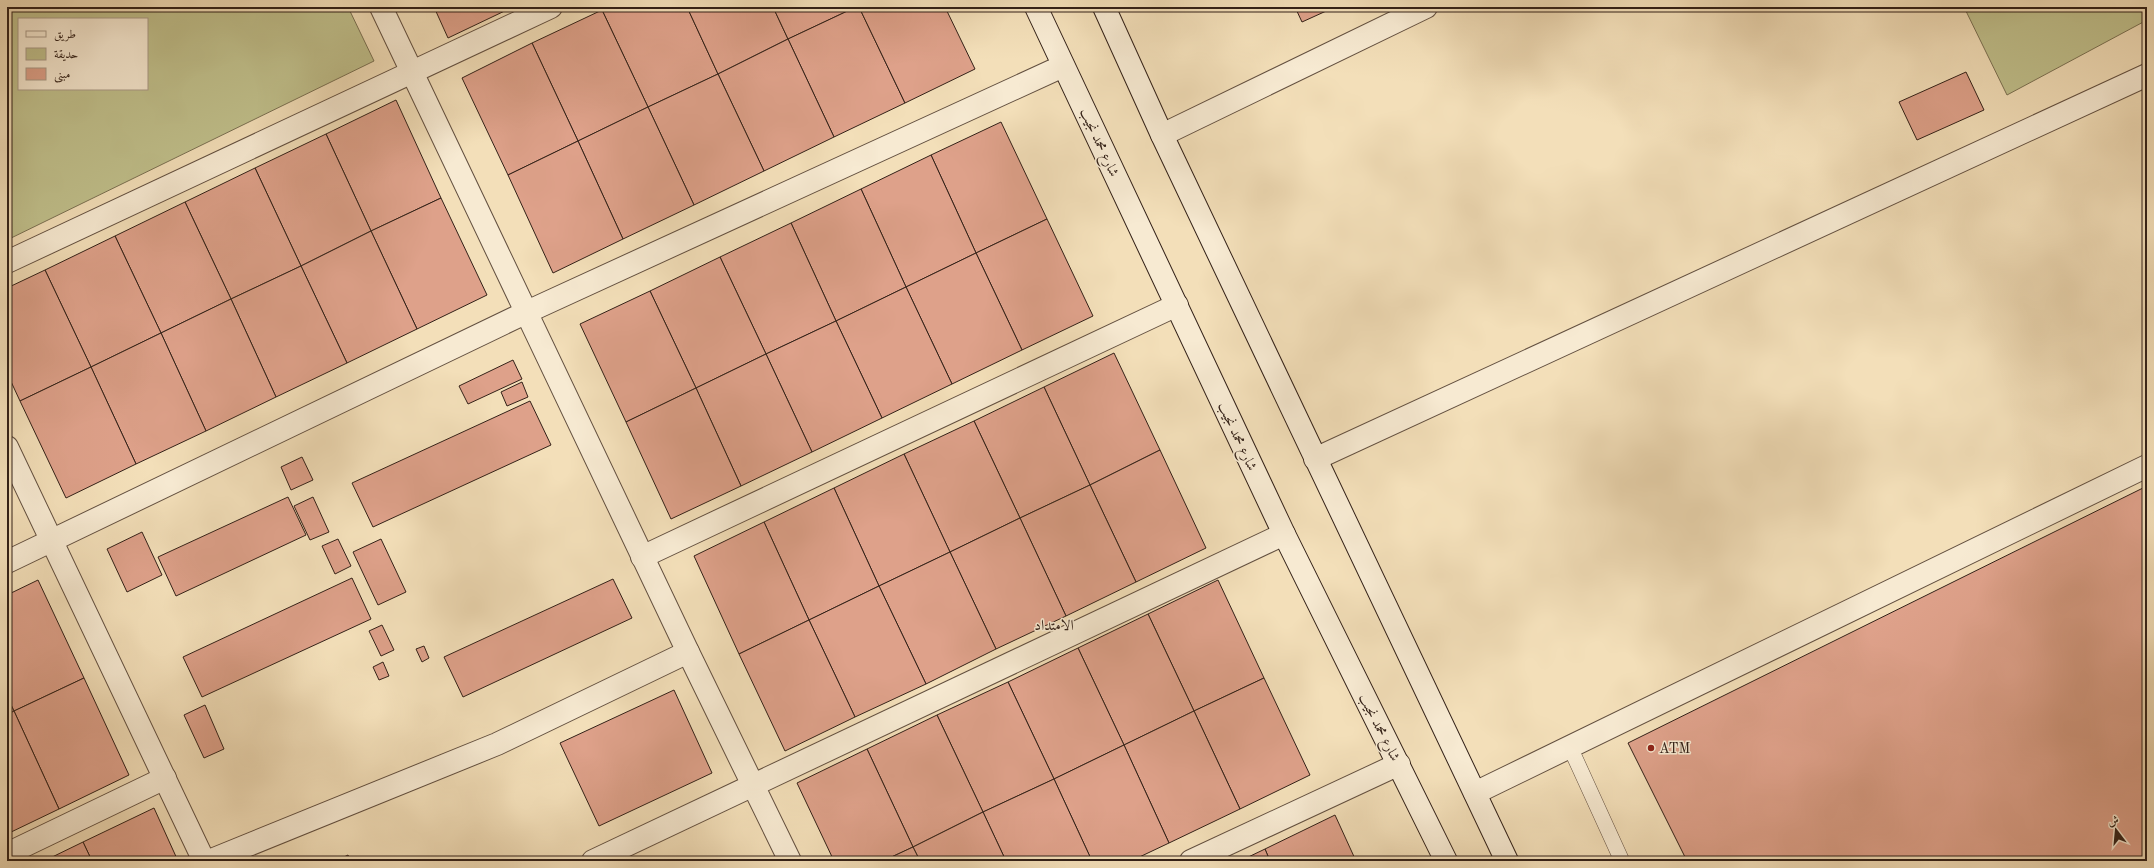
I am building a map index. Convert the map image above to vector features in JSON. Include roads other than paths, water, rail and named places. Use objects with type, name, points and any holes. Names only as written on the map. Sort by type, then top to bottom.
[{"type":"street","points":[[381,7],[642,557],[790,861]]},
{"type":"street","points":[[7,262],[551,7]]},
{"type":"street","name":"شارع محمد نجيب","points":[[1036,7],[1284,534],[1446,861]]},
{"type":"street","points":[[1104,7],[1162,135],[1507,861]]},
{"type":"street","points":[[1162,135],[1426,7]]},
{"type":"street","points":[[7,562],[52,542],[527,312],[1063,66]]},
{"type":"street","points":[[1315,458],[2147,75]]},
{"type":"street","points":[[642,557],[1177,305]]},
{"type":"street","points":[[7,447],[204,861]]},
{"type":"street","points":[[1475,793],[2147,466]]},
{"type":"street","points":[[593,861],[1284,534]]},
{"type":"street","points":[[209,861],[497,744],[688,652]]},
{"type":"street","points":[[1191,861],[1399,764]]},
{"type":"street","points":[[7,854],[165,778]]},
{"type":"lane","points":[[1570,746],[1622,861]]},
{"type":"place","name":"ATM","points":[[1651,748]]},
{"type":"district","name":"الامتداد","points":[[1054,625]]}]
